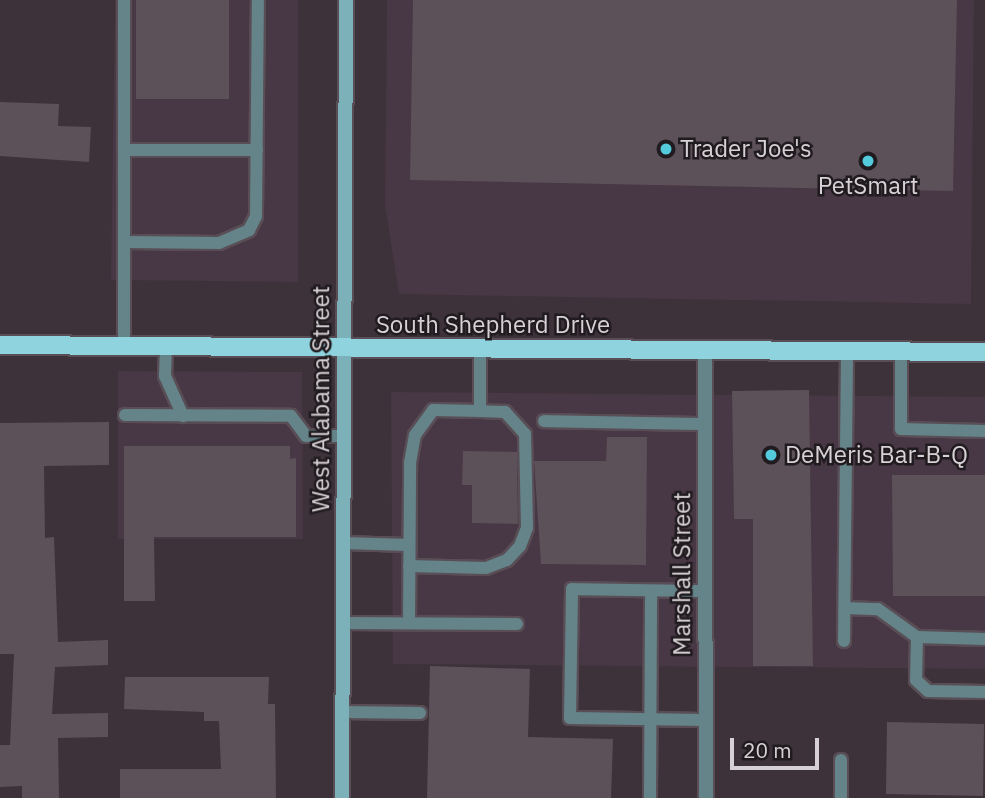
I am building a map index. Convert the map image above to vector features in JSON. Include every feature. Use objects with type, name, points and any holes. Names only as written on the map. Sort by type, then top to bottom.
[{"type":"main road","name":"South Shepherd Drive","points":[[0,345],[985,352]]},
{"type":"street","name":"West Alabama Street","points":[[342,798],[346,0]]},
{"type":"street","name":"Marshall Street","points":[[705,351],[706,798]]},
{"type":"lane","points":[[124,0],[124,346]]},
{"type":"lane","points":[[125,242],[238,239],[256,216],[258,0]]},
{"type":"lane","points":[[124,149],[257,150]]},
{"type":"lane","points":[[166,347],[165,376],[183,416]]},
{"type":"lane","points":[[480,349],[480,411]]},
{"type":"lane","points":[[844,641],[847,351]]},
{"type":"lane","points":[[901,352],[901,429],[985,431]]},
{"type":"lane","points":[[409,566],[486,568],[507,560],[520,545],[527,528],[528,457],[518,421],[505,412],[433,410],[415,435],[409,545],[409,566],[409,623]]},
{"type":"lane","points":[[125,415],[291,416],[306,436],[343,436]]},
{"type":"lane","points":[[544,421],[705,424]]},
{"type":"lane","points":[[343,543],[409,545]]},
{"type":"lane","points":[[705,592],[572,589],[570,718],[705,720]]},
{"type":"lane","points":[[650,798],[651,590]]},
{"type":"lane","points":[[845,608],[878,609],[917,637],[985,639]]},
{"type":"lane","points":[[343,623],[517,624]]},
{"type":"lane","points":[[917,637],[916,680],[928,691],[985,692]]},
{"type":"lane","points":[[342,712],[420,713]]},
{"type":"lane","points":[[841,760],[841,798]]},
{"type":"shaded area","points":[[115,0],[298,0],[298,282],[111,280]]},
{"type":"shaded area","points":[[387,0],[974,0],[971,304],[399,294],[385,205]]},
{"type":"shaded area","points":[[118,371],[302,372],[303,539],[118,539]]},
{"type":"shaded area","points":[[391,392],[985,397],[985,669],[393,664]]},
{"type":"building","points":[[136,0],[229,0],[229,99],[136,99]]},
{"type":"building","points":[[413,0],[957,0],[953,191],[410,180]]},
{"type":"building","points":[[0,102],[59,104],[58,126],[91,127],[89,162],[0,156]]},
{"type":"building","points":[[809,390],[813,666],[753,666],[753,519],[734,519],[732,391]]},
{"type":"building","points":[[109,422],[109,465],[44,466],[45,538],[54,537],[58,642],[108,640],[108,665],[55,667],[52,714],[108,713],[108,737],[58,738],[59,798],[22,798],[22,786],[0,787],[0,745],[10,745],[14,654],[0,654],[0,423]]},
{"type":"building","points":[[607,437],[647,437],[646,565],[541,564],[534,461],[606,461]]},
{"type":"building","points":[[124,446],[290,446],[290,459],[296,458],[296,537],[154,537],[155,601],[124,601]]},
{"type":"building","points":[[463,451],[517,452],[518,524],[472,523],[472,485],[462,485]]},
{"type":"building","points":[[892,475],[985,475],[985,596],[893,596]]},
{"type":"building","points":[[430,666],[530,669],[528,737],[613,739],[611,798],[427,798]]},
{"type":"building","points":[[125,677],[269,677],[268,704],[275,704],[276,798],[120,798],[120,769],[221,769],[219,721],[204,721],[204,712],[124,709]]},
{"type":"building","points":[[887,722],[984,724],[983,796],[886,794]]},
{"type":"place","name":"Trader Joe's","points":[[666,149]]},
{"type":"place","name":"PetSmart","points":[[868,161]]},
{"type":"place","name":"DeMeris Bar-B-Q","points":[[771,455]]}]
